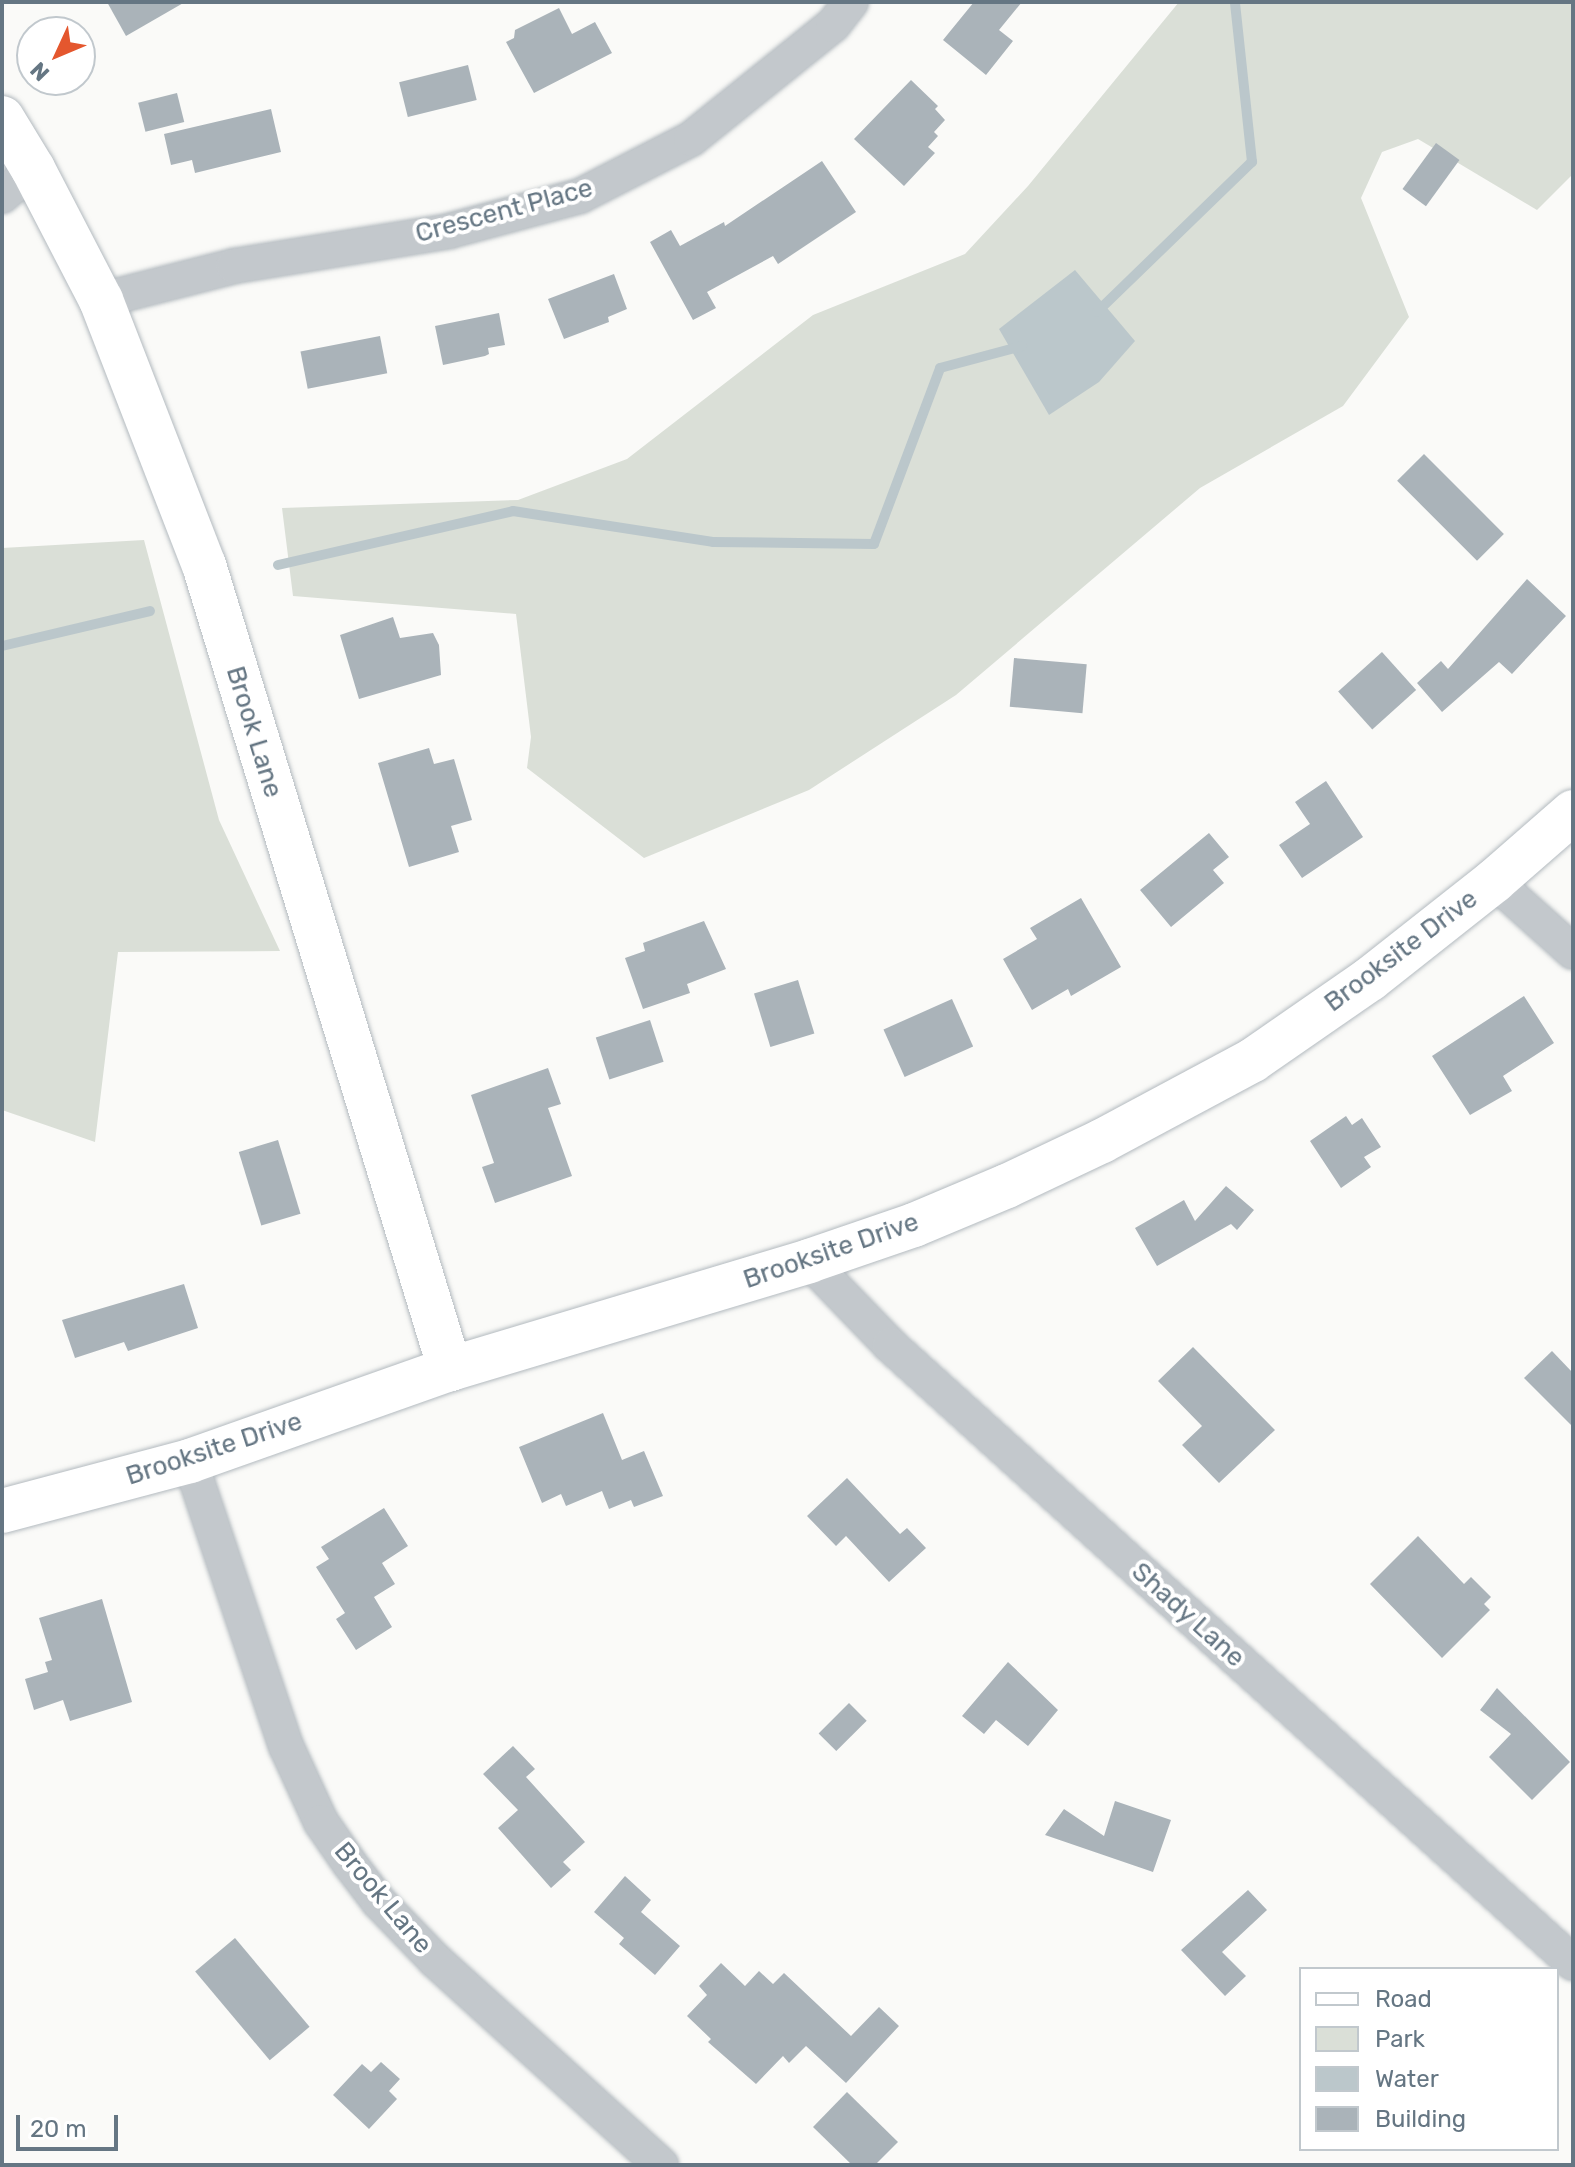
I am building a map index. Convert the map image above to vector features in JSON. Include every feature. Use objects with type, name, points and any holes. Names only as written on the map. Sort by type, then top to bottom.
[{"type":"street","name":"Crescent Place","points":[[101,300],[234,266],[449,231],[580,196],[691,139],[833,25],[851,2]]},
{"type":"street","name":"Brook Lane","points":[[2,118],[18,182],[101,300],[204,565],[450,1369]]},
{"type":"street","name":"Brooksite Drive","points":[[2,1511],[190,1461],[450,1369],[809,1261],[914,1225],[1007,1186],[1102,1141],[1253,1060],[1370,979],[1494,881],[1573,812]]},
{"type":"street","points":[[1494,881],[1573,952]]},
{"type":"street","name":"Shady Lane","points":[[809,1261],[890,1345],[1573,1963]]},
{"type":"street","name":"Brook Lane","points":[[190,1461],[286,1746],[328,1833],[379,1902],[435,1960],[661,2165]]},
{"type":"green space","points":[[1179,2],[1573,2],[1573,174],[1537,210],[1418,139],[1382,152],[1361,198],[1409,317],[1343,406],[1200,488],[956,695],[809,790],[644,858],[527,768],[531,737],[516,614],[293,596],[282,508],[518,500],[627,459],[813,315],[965,254],[1028,186]]},
{"type":"green space","points":[[144,540],[219,820],[280,951],[118,952],[95,1142],[2,1110],[2,548]]},
{"type":"water","points":[[1075,270],[1135,341],[1099,382],[1049,415],[999,329]]},
{"type":"building","points":[[107,2],[185,2],[126,36]]},
{"type":"building","points":[[974,2],[1022,2],[999,30],[1013,41],[986,75],[943,40]]},
{"type":"building","points":[[559,8],[572,34],[595,22],[612,53],[534,93],[506,42],[514,38],[515,30]]},
{"type":"building","points":[[468,65],[477,100],[408,117],[399,82]]},
{"type":"building","points":[[911,80],[938,106],[935,109],[945,120],[934,132],[938,136],[928,147],[935,153],[904,186],[854,139]]},
{"type":"building","points":[[177,93],[184,122],[145,132],[138,103]]},
{"type":"building","points":[[271,109],[281,152],[195,173],[192,160],[171,165],[164,134]]},
{"type":"building","points":[[1436,143],[1459,160],[1426,206],[1402,189]]},
{"type":"building","points":[[822,161],[856,212],[778,264],[773,256],[707,292],[716,308],[693,320],[650,242],[671,230],[680,246],[724,222],[725,226]]},
{"type":"building","points":[[614,274],[627,309],[608,317],[609,322],[564,339],[548,299]]},
{"type":"building","points":[[499,313],[505,345],[488,348],[489,354],[485,356],[443,365],[435,326]]},
{"type":"building","points":[[380,336],[387,373],[308,389],[300,351]]},
{"type":"building","points":[[1424,454],[1504,534],[1477,561],[1397,481]]},
{"type":"building","points":[[1527,579],[1566,616],[1512,674],[1499,662],[1442,712],[1417,683],[1441,661],[1448,669]]},
{"type":"building","points":[[393,617],[400,638],[433,633],[439,645],[441,675],[359,699],[340,635]]},
{"type":"building","points":[[1382,652],[1416,690],[1372,729],[1338,691]]},
{"type":"building","points":[[1014,658],[1087,664],[1082,713],[1010,707]]},
{"type":"building","points":[[429,748],[434,764],[454,759],[472,820],[451,826],[459,852],[409,867],[378,763]]},
{"type":"building","points":[[1326,781],[1363,837],[1302,878],[1279,845],[1310,824],[1295,802]]},
{"type":"building","points":[[1209,833],[1229,857],[1213,870],[1224,883],[1171,927],[1140,890]]},
{"type":"building","points":[[1081,898],[1121,967],[1071,996],[1068,989],[1032,1010],[1003,959],[1037,939],[1030,928]]},
{"type":"building","points":[[704,921],[726,969],[687,984],[690,993],[643,1009],[625,958],[645,951],[643,943]]},
{"type":"building","points":[[798,980],[814,1034],[770,1047],[754,993]]},
{"type":"building","points":[[1524,996],[1554,1043],[1503,1076],[1512,1091],[1470,1115],[1432,1056]]},
{"type":"building","points":[[952,999],[973,1047],[905,1077],[883,1030]]},
{"type":"building","points":[[650,1020],[664,1062],[609,1079],[596,1038]]},
{"type":"building","points":[[548,1068],[561,1104],[548,1108],[572,1176],[495,1203],[482,1167],[494,1163],[471,1095]]},
{"type":"building","points":[[1346,1116],[1352,1125],[1362,1118],[1381,1147],[1364,1157],[1371,1167],[1341,1188],[1310,1141]]},
{"type":"building","points":[[278,1140],[301,1214],[261,1226],[239,1152]]},
{"type":"building","points":[[1226,1186],[1254,1210],[1237,1230],[1231,1224],[1157,1266],[1135,1228],[1184,1200],[1195,1221]]},
{"type":"building","points":[[184,1284],[198,1328],[128,1351],[124,1342],[75,1358],[62,1320]]},
{"type":"building","points":[[1193,1347],[1275,1430],[1219,1483],[1182,1445],[1202,1426],[1158,1381]]},
{"type":"building","points":[[1552,1351],[1573,1373],[1573,1427],[1524,1378]]},
{"type":"building","points":[[603,1413],[622,1460],[644,1451],[663,1496],[634,1507],[631,1500],[609,1509],[602,1491],[566,1506],[561,1494],[542,1503],[519,1447]]},
{"type":"building","points":[[847,1478],[900,1534],[907,1528],[926,1548],[889,1582],[846,1536],[836,1546],[807,1516]]},
{"type":"building","points":[[384,1508],[408,1546],[382,1563],[395,1584],[374,1597],[392,1627],[356,1650],[336,1619],[345,1613],[316,1567],[329,1559],[321,1547]]},
{"type":"building","points":[[1418,1536],[1464,1584],[1471,1577],[1491,1597],[1484,1604],[1490,1610],[1442,1658],[1370,1584]]},
{"type":"building","points":[[102,1599],[132,1702],[70,1721],[63,1700],[34,1710],[25,1679],[48,1672],[45,1662],[52,1660],[39,1618]]},
{"type":"building","points":[[1008,1662],[1058,1710],[1028,1746],[996,1720],[984,1734],[962,1716]]},
{"type":"building","points":[[1497,1688],[1570,1762],[1532,1800],[1489,1757],[1511,1734],[1480,1710]]},
{"type":"building","points":[[849,1703],[867,1721],[836,1751],[819,1733]]},
{"type":"building","points":[[513,1746],[535,1769],[526,1777],[585,1842],[563,1862],[571,1870],[551,1888],[498,1828],[518,1810],[483,1774]]},
{"type":"building","points":[[1115,1801],[1171,1820],[1153,1872],[1045,1835],[1064,1809],[1104,1836]]},
{"type":"building","points":[[625,1876],[651,1900],[641,1912],[680,1946],[655,1975],[619,1944],[624,1938],[594,1912]]},
{"type":"building","points":[[1248,1890],[1267,1910],[1222,1952],[1246,1976],[1225,1996],[1181,1950]]},
{"type":"building","points":[[235,1938],[310,2027],[270,2060],[195,1971]]},
{"type":"building","points":[[721,1963],[745,1986],[759,1971],[773,1984],[784,1973],[851,2036],[879,2007],[899,2026],[846,2083],[806,2046],[789,2063],[783,2056],[756,2084],[708,2042],[711,2039],[687,2016],[707,1995],[699,1986]]},
{"type":"building","points":[[381,2062],[400,2079],[389,2091],[397,2099],[369,2129],[333,2095],[362,2064],[371,2072]]},
{"type":"building","points":[[847,2092],[898,2142],[875,2165],[852,2165],[813,2127]]},
{"type":"waterway","points":[[1097,312],[1252,162],[1235,2]]},
{"type":"waterway","points":[[278,565],[513,511],[713,542],[874,544],[940,368],[1022,346]]},
{"type":"waterway","points":[[2,646],[150,611]]}]
